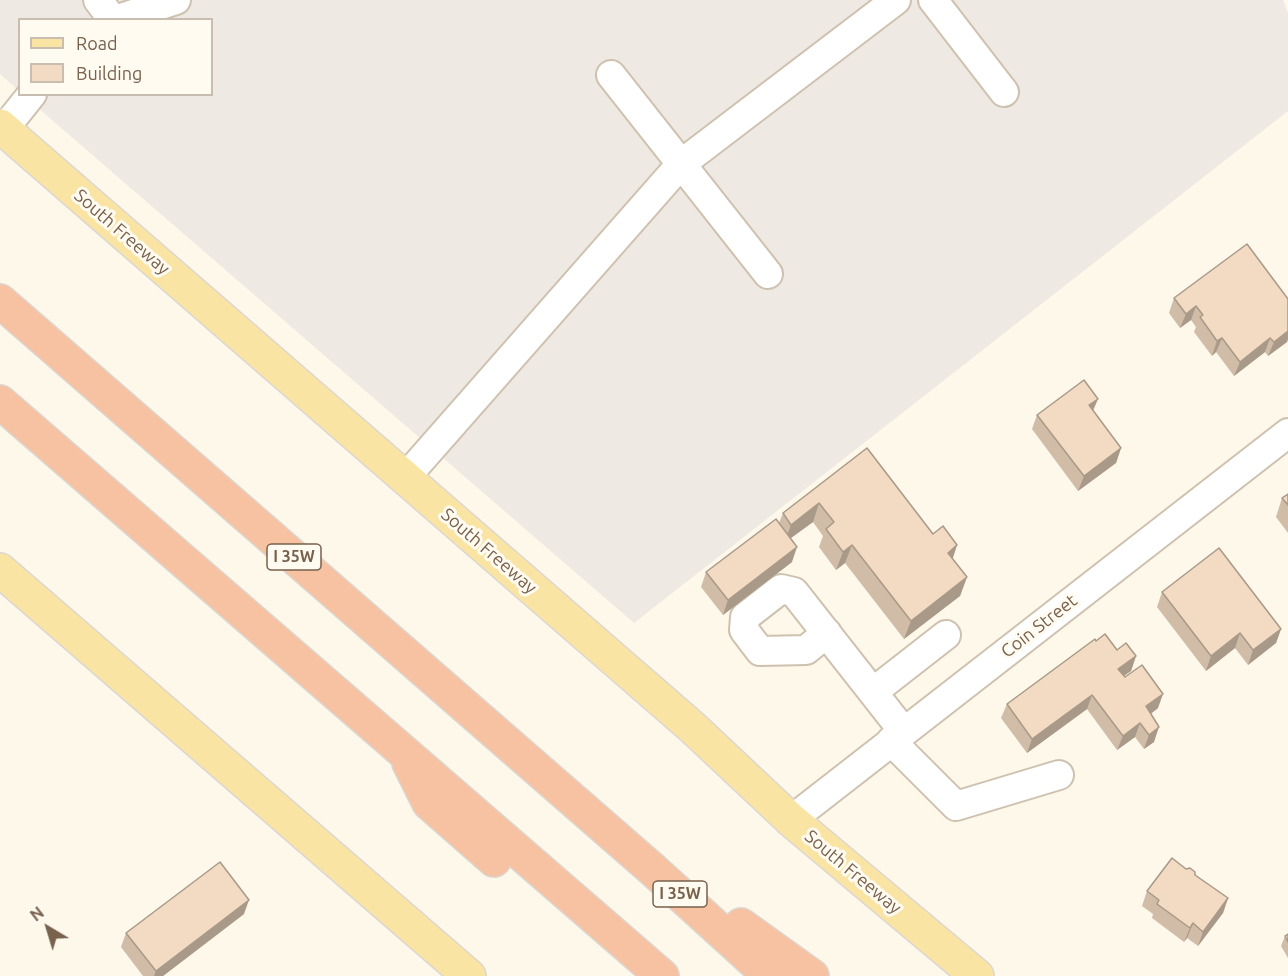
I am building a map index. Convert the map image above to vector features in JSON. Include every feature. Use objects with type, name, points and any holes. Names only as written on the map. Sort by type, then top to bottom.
[{"type":"highway","name":"I 35W","points":[[0,301],[652,869],[770,976]]},
{"type":"highway","points":[[0,402],[662,976]]},
{"type":"highway","points":[[403,751],[429,803],[628,976]]},
{"type":"highway","points":[[652,869],[722,912],[812,976]]},
{"type":"main road","name":"South Freeway","points":[[2,128],[692,727],[790,820],[977,976]]},
{"type":"main road","points":[[0,570],[469,976]]},
{"type":"street","points":[[98,0],[112,18]]},
{"type":"street","points":[[120,18],[176,0]]},
{"type":"street","points":[[405,478],[681,164],[896,0]]},
{"type":"street","points":[[933,0],[1004,92]]},
{"type":"street","points":[[611,75],[768,274]]},
{"type":"street","points":[[2,128],[31,96]]},
{"type":"street","name":"Coin Street","points":[[790,820],[1288,433]]},
{"type":"street","points":[[827,633],[873,692],[898,736],[956,806],[1059,775]]},
{"type":"street","points":[[873,692],[946,635]]},
{"type":"shaded area","points":[[0,0],[1283,0],[1288,13],[1288,111],[634,623],[24,96],[213,96],[213,18],[18,18],[18,90],[0,74]]},
{"type":"building","points":[[1247,244],[1288,299],[1288,331],[1274,342],[1270,338],[1240,362],[1222,338],[1217,341],[1200,317],[1203,315],[1196,306],[1186,314],[1174,298]]},
{"type":"building","points":[[1084,380],[1098,399],[1089,405],[1121,448],[1084,476],[1037,415]]},
{"type":"building","points":[[867,448],[933,534],[943,526],[957,545],[948,553],[967,577],[911,621],[852,545],[843,552],[826,529],[834,522],[819,503],[791,525],[783,513]]},
{"type":"building","points":[[1288,494],[1288,505],[1282,498]]},
{"type":"building","points":[[776,519],[797,547],[728,600],[706,572]]},
{"type":"building","points":[[1219,548],[1281,629],[1253,650],[1240,633],[1211,656],[1162,592]]},
{"type":"building","points":[[1105,634],[1117,650],[1126,643],[1136,656],[1118,669],[1125,677],[1142,665],[1163,694],[1146,706],[1159,727],[1149,735],[1140,723],[1123,736],[1092,695],[1032,739],[1007,704]]},
{"type":"building","points":[[1172,858],[1186,869],[1190,868],[1195,875],[1228,898],[1203,932],[1193,923],[1190,928],[1157,904],[1159,900],[1147,891]]},
{"type":"building","points":[[220,862],[249,900],[156,971],[126,933]]}]
